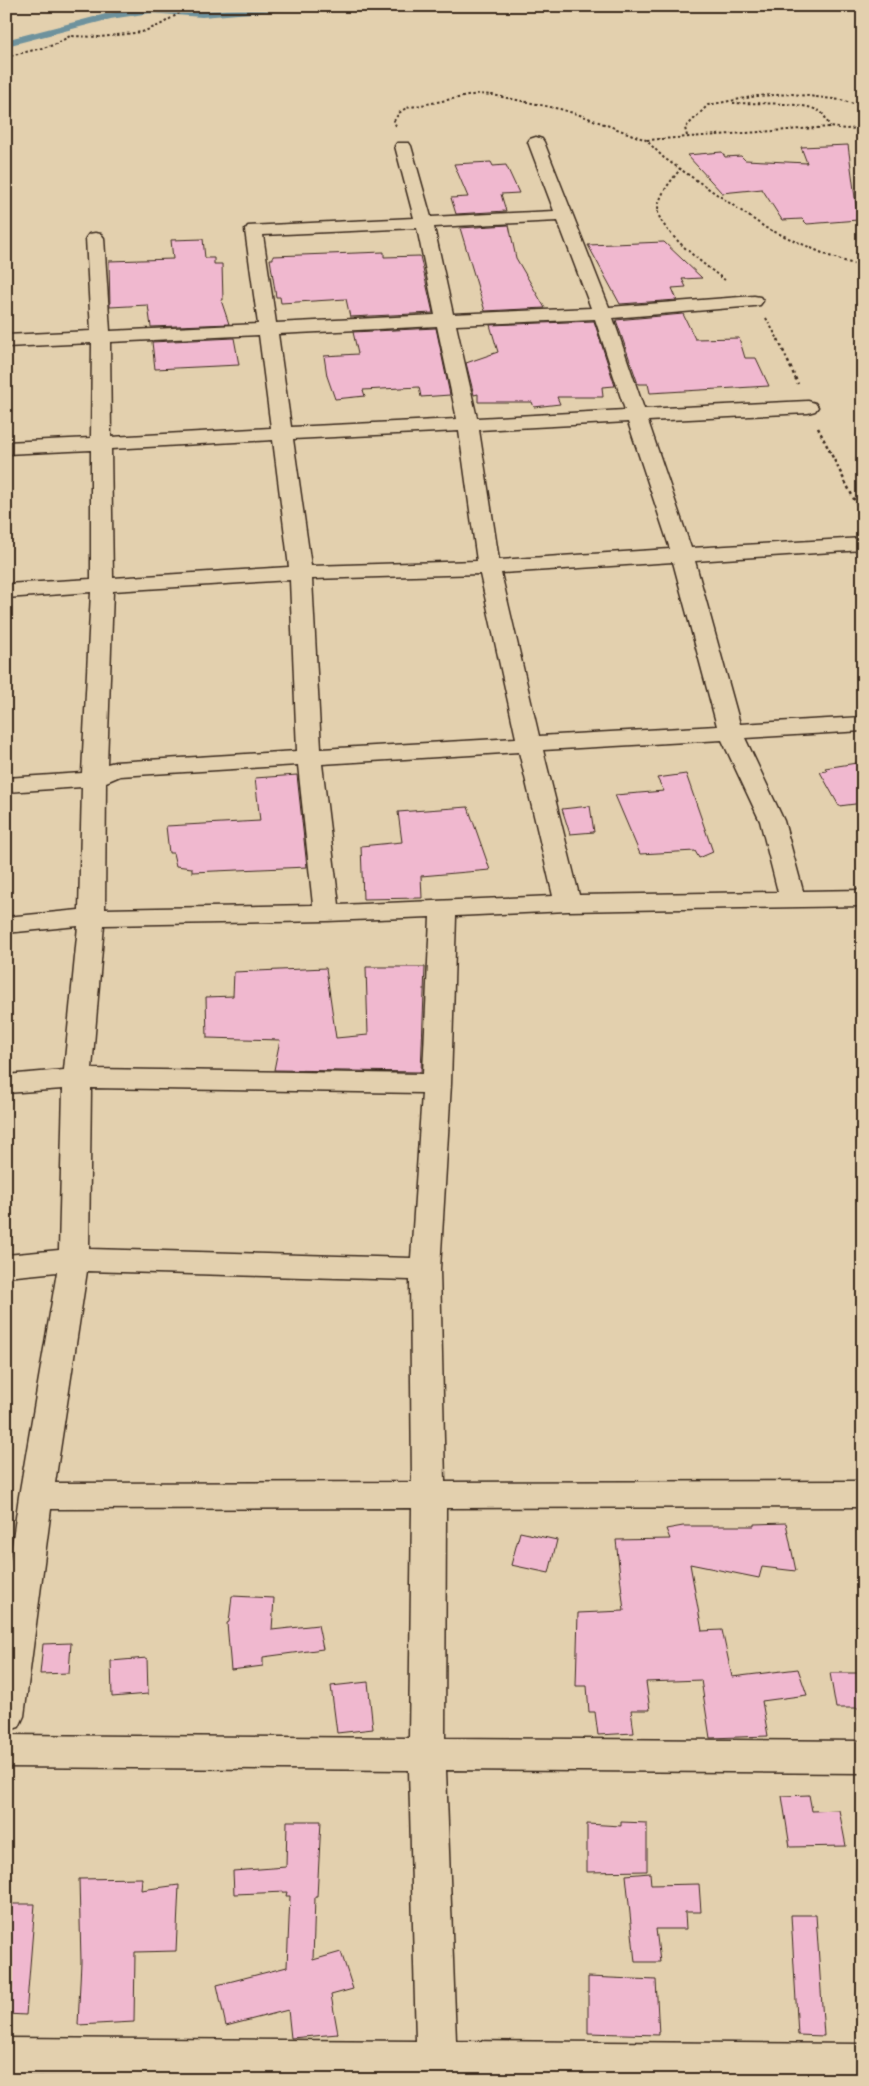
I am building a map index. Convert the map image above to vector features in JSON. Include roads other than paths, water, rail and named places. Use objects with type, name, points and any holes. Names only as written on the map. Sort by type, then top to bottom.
[{"type":"street","points":[[536,142],[602,313],[634,416],[682,554],[731,733],[772,821],[794,900]]},
{"type":"street","points":[[403,146],[424,222],[468,424],[489,566],[568,903]]},
{"type":"street","points":[[327,913],[309,756],[301,573],[254,230],[564,216]]},
{"type":"street","points":[[6,1716],[36,1496],[74,1260],[76,1078],[92,917],[94,779],[102,586],[101,336],[95,238]]},
{"type":"street","points":[[6,341],[602,313],[754,301]]},
{"type":"street","points":[[6,448],[808,408]]},
{"type":"street","points":[[6,591],[301,573],[489,566],[863,544]]},
{"type":"street","points":[[6,785],[94,779],[115,769],[863,724]]},
{"type":"street","points":[[6,925],[92,917],[327,913],[568,903],[863,898]]},
{"type":"street","points":[[437,2070],[427,1754],[429,1495],[425,1269],[437,1084],[443,909]]},
{"type":"street","points":[[6,1084],[76,1078],[437,1084]]},
{"type":"street","points":[[6,1266],[74,1260],[425,1269]]},
{"type":"street","points":[[36,1496],[863,1494]]},
{"type":"street","points":[[6,1751],[863,1757]]},
{"type":"street","points":[[6,2058],[437,2070],[863,2062]]},
{"type":"waterway","points":[[6,43],[110,16],[150,10],[202,14],[297,6]]}]
